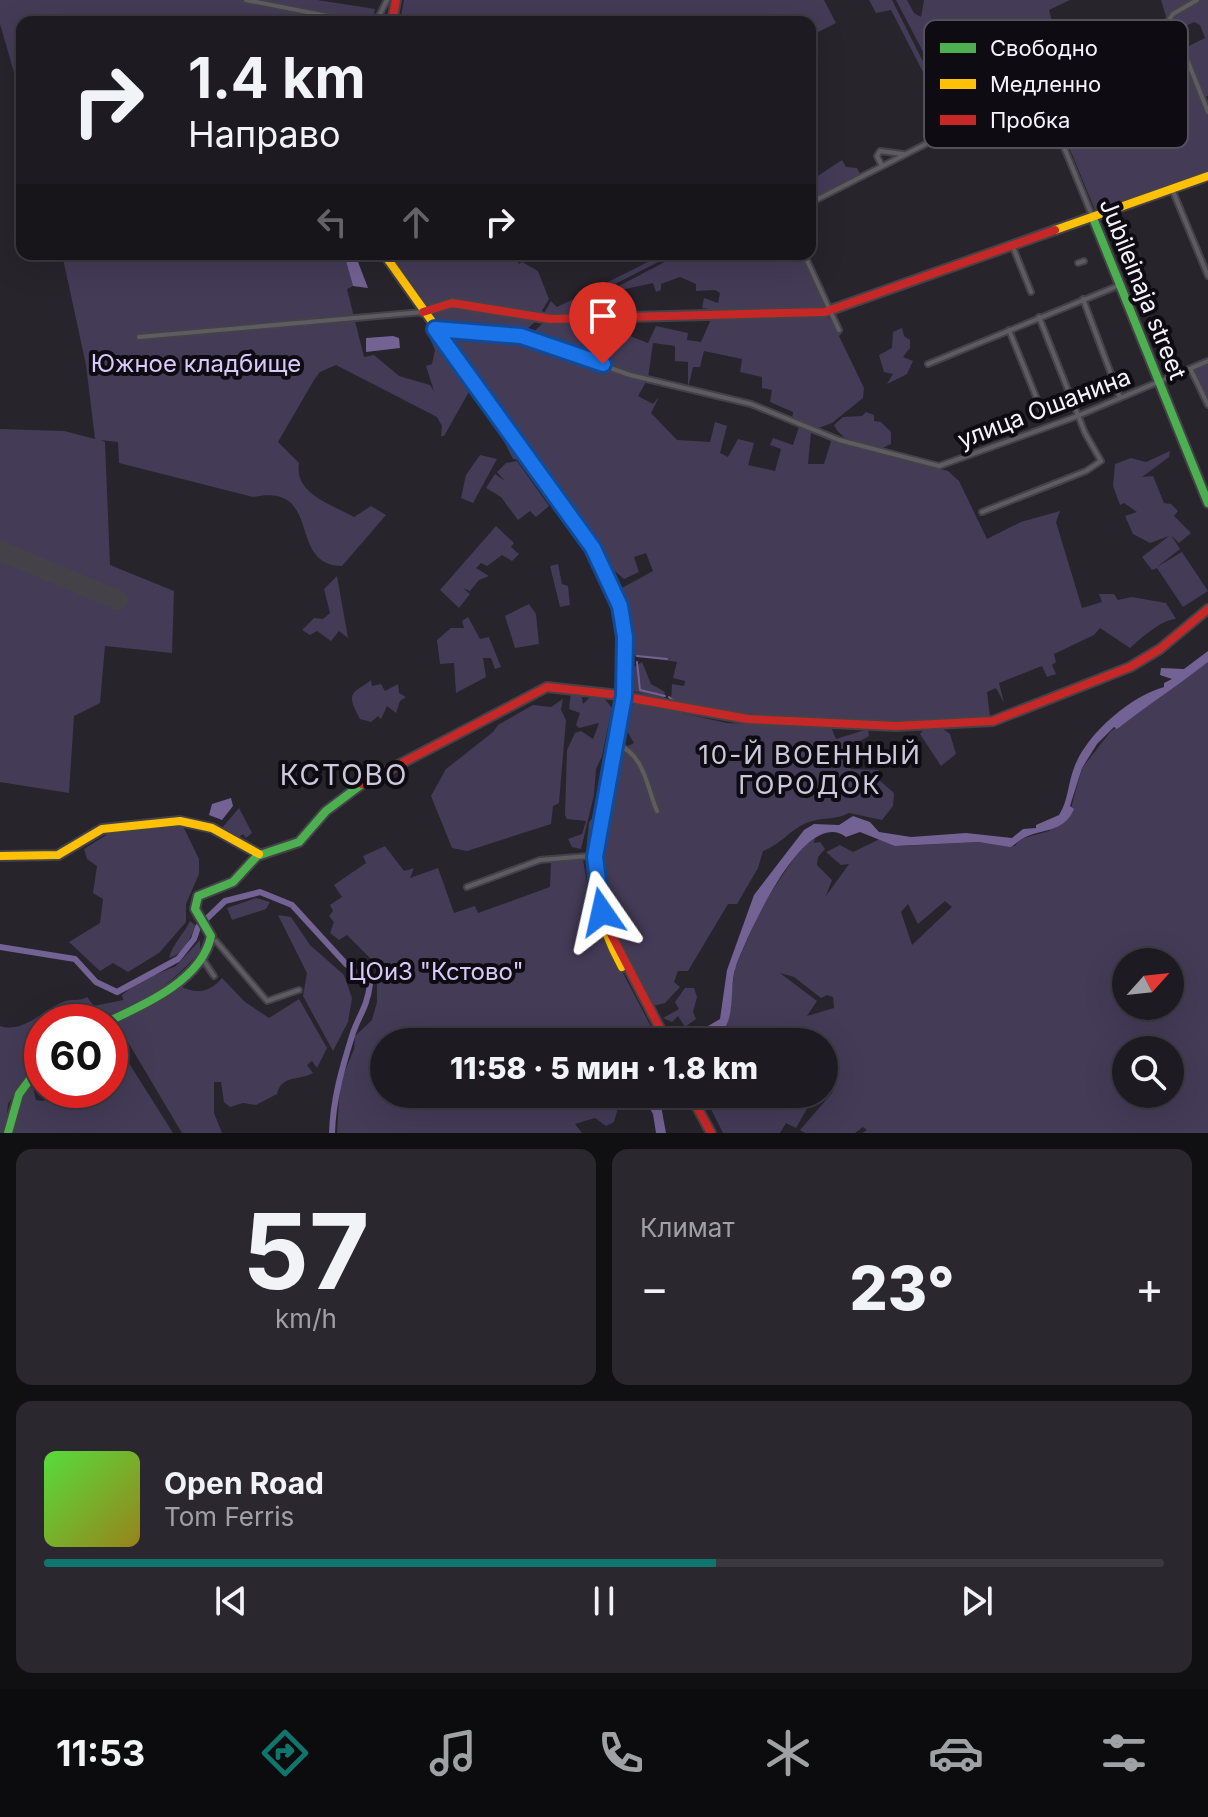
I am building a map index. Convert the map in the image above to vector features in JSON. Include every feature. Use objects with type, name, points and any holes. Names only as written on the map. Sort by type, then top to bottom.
[{"type":"main road","points":[[423,312],[452,303],[552,319],[820,313],[1208,176]]},
{"type":"main road","name":"Jubileinaja street","points":[[1093,218],[1208,503]]},
{"type":"main road","points":[[388,260],[602,563],[622,614],[626,658],[615,745],[595,857],[597,892],[609,930],[658,1028]]},
{"type":"main road","points":[[128,1011],[163,993],[201,957],[211,943],[209,932],[197,914],[195,903],[198,896],[233,882],[259,854],[299,842],[326,811],[366,781],[544,689],[560,686],[740,718],[896,726],[980,723],[1001,719],[1117,673],[1160,649],[1208,609]]},
{"type":"main road","points":[[622,696],[589,856],[589,878],[597,914],[657,1025]]},
{"type":"main road","points":[[0,856],[61,854],[109,827],[193,822],[217,830],[259,854]]},
{"type":"main road","points":[[8,1133],[19,1094],[24,1087]]},
{"type":"main road","points":[[701,1108],[714,1133]]},
{"type":"street","points":[[246,0],[327,16]]},
{"type":"street","points":[[1170,20],[1174,13],[1197,0]]},
{"type":"street","points":[[1188,58],[1206,97],[1208,112]]},
{"type":"street","points":[[816,200],[924,144]]},
{"type":"street","name":"Jubileinaja street","points":[[1064,148],[1093,218]]},
{"type":"street","points":[[882,166],[877,156],[880,151],[905,154]]},
{"type":"street","points":[[1172,189],[1208,276]]},
{"type":"street","points":[[1013,247],[1031,292]]},
{"type":"street","points":[[1201,261],[1208,258]]},
{"type":"street","points":[[807,260],[839,330]]},
{"type":"street","points":[[928,364],[1120,285]]},
{"type":"street","points":[[1083,299],[1121,398]]},
{"type":"street","points":[[139,337],[423,312]]},
{"type":"street","points":[[982,512],[1086,471],[1101,461],[1085,433],[1039,317]]},
{"type":"street","name":"улица Ошанина","points":[[435,329],[521,336],[630,375],[751,404],[839,440],[941,466],[1121,398],[1208,361]]},
{"type":"street","points":[[1009,330],[1041,409]]},
{"type":"street","points":[[1191,370],[1208,405]]},
{"type":"street","points":[[615,745],[633,752],[657,811]]},
{"type":"street","points":[[467,887],[543,859],[589,856]]},
{"type":"street","points":[[216,941],[267,1001],[299,990]]},
{"type":"street","points":[[201,957],[214,976]]},
{"type":"green space","points":[[0,0],[317,0],[375,9],[374,16],[16,16],[16,79],[0,24]]},
{"type":"green space","points":[[404,0],[824,0],[836,23],[816,33],[816,16],[401,16]]},
{"type":"green space","points":[[869,0],[892,0],[924,63],[924,74],[891,10],[876,13]]},
{"type":"green space","points":[[896,0],[907,0],[914,13],[921,17],[924,0],[1070,0],[1049,10],[1052,20],[924,20],[924,54]]},
{"type":"green space","points":[[1161,0],[1208,0],[1208,96],[1204,97],[1188,60],[1188,46],[1205,38],[1200,25],[1194,22],[1188,25],[1188,20],[1167,20]]},
{"type":"green space","points":[[1188,66],[1208,117],[1208,171],[1095,210],[1069,148],[1188,148]]},
{"type":"green space","points":[[842,160],[846,167],[857,168],[861,176],[816,199],[816,177]]},
{"type":"green space","name":"Южное кладбище","points":[[63,260],[346,260],[353,286],[347,289],[364,357],[374,355],[399,376],[430,385],[434,391],[426,366],[432,364],[435,350],[427,332],[470,390],[444,436],[441,436],[442,426],[437,417],[336,365],[320,372],[314,380],[278,442],[299,463],[302,483],[316,497],[354,517],[371,506],[386,515],[342,566],[325,562],[314,553],[298,512],[289,501],[275,496],[253,497],[119,463],[118,442],[100,440],[105,442],[110,565],[174,591],[172,653],[105,646],[100,703],[74,716],[69,793],[0,782],[0,429],[64,431],[95,439],[86,365]]},
{"type":"green space","points":[[394,260],[516,260],[538,271],[549,299],[540,314],[457,299],[427,306]]},
{"type":"green space","points":[[652,260],[662,260],[615,284],[604,284]]},
{"type":"green space","points":[[669,260],[806,260],[825,306],[820,309],[729,312],[702,308],[704,298],[718,303],[720,293],[715,290],[696,291],[696,284],[680,277],[661,284],[661,290],[656,292],[653,283],[616,291],[615,313],[543,315],[551,301],[557,307],[601,286],[615,288]]},
{"type":"green space","points":[[459,306],[538,319],[526,330],[526,339],[646,382],[638,396],[653,404],[659,397],[651,413],[677,440],[710,442],[715,422],[727,426],[720,453],[728,457],[738,439],[754,443],[748,465],[775,471],[781,449],[770,445],[773,438],[793,445],[799,427],[883,455],[948,471],[959,481],[987,539],[1021,522],[1060,511],[1056,522],[1082,608],[1102,602],[1099,594],[1114,594],[1118,600],[1132,597],[1166,603],[1176,619],[1158,626],[1130,648],[1100,628],[1094,635],[1054,654],[1056,662],[1052,665],[1056,674],[1047,677],[1042,666],[999,683],[1004,703],[996,688],[987,692],[990,717],[910,722],[830,720],[750,713],[671,701],[672,684],[684,686],[685,681],[673,678],[677,662],[635,656],[622,588],[653,571],[646,553],[634,557],[639,572],[624,579],[611,568],[575,511],[450,339],[451,334],[469,335],[469,331],[443,325],[432,313]],"holes":[[[811,433],[831,441],[824,464],[808,464]]]},
{"type":"green space","points":[[827,316],[841,334],[839,336],[864,388],[863,398],[832,423],[816,429],[792,419],[793,412],[770,402],[772,390],[762,388],[762,377],[740,372],[742,359],[704,351],[700,367],[693,367],[688,388],[688,362],[675,361],[675,346],[653,343],[648,378],[530,335],[543,323],[608,320],[611,324],[602,342],[620,346],[623,338],[630,336],[648,343],[656,326],[688,333],[687,340],[701,342],[711,319]]},
{"type":"green space","points":[[902,328],[904,336],[910,340],[910,348],[903,357],[913,361],[907,374],[887,384],[893,374],[884,372],[879,355],[892,348],[893,332]]},
{"type":"green space","points":[[1208,362],[1208,403],[1192,371]]},
{"type":"green space","points":[[866,412],[874,415],[874,421],[881,422],[891,432],[891,444],[878,450],[858,444],[841,435],[834,425],[843,417],[862,416]]},
{"type":"green space","points":[[496,426],[566,520],[518,460],[513,459]]},
{"type":"green space","points":[[1170,451],[1169,457],[1142,477],[1153,476],[1164,503],[1171,504],[1178,511],[1174,516],[1191,533],[1179,543],[1171,535],[1180,549],[1157,567],[1182,552],[1208,591],[1183,607],[1157,568],[1152,570],[1142,557],[1169,536],[1150,543],[1133,534],[1125,516],[1137,512],[1124,503],[1120,505],[1113,486],[1115,464],[1131,458],[1146,462]]},
{"type":"green space","points":[[480,455],[497,459],[473,503],[461,498],[466,475]]},
{"type":"green space","points":[[517,461],[549,506],[536,517],[530,511],[518,520],[501,497],[486,488],[495,474],[505,481],[497,472],[506,463]]},
{"type":"green space","points":[[496,526],[514,543],[511,547],[519,554],[512,561],[502,555],[487,566],[481,563],[476,568],[489,576],[479,580],[470,591],[463,588],[470,594],[459,608],[440,590]]},
{"type":"green space","points":[[558,564],[562,584],[568,586],[570,605],[560,607],[550,566]]},
{"type":"green space","points":[[337,576],[348,638],[339,631],[331,641],[317,631],[310,635],[302,630],[314,618],[323,619],[330,613],[324,589]]},
{"type":"green space","points":[[529,604],[536,614],[539,644],[515,648],[505,616]]},
{"type":"green space","points":[[468,617],[480,639],[489,637],[501,667],[495,669],[491,658],[483,658],[486,677],[456,693],[454,663],[440,664],[437,640],[451,628],[464,628],[462,621]]},
{"type":"green space","points":[[642,662],[651,684],[665,692],[664,699],[632,691],[633,668]]},
{"type":"green space","points":[[1208,662],[1208,1133],[862,1133],[867,1130],[863,1127],[855,1133],[805,1133],[800,1130],[819,1108],[838,1108],[838,1028],[716,1028],[728,1018],[735,968],[762,906],[796,855],[815,835],[814,843],[820,842],[825,849],[818,857],[817,865],[832,880],[826,896],[849,864],[841,865],[826,852],[840,845],[853,852],[880,839],[901,846],[980,842],[1015,846],[1020,839],[1049,831],[1071,808],[1082,768],[1111,731]],"holes":[[[945,901],[952,907],[912,945],[901,912],[908,904],[918,924]],[[780,973],[794,977],[821,998],[827,995],[833,997],[834,1008],[807,1016],[817,1001]]]},
{"type":"green space","points":[[371,680],[372,686],[381,684],[385,691],[398,684],[399,693],[406,697],[400,701],[396,713],[387,706],[381,719],[378,716],[371,722],[360,719],[352,697],[356,690]]},
{"type":"green space","points":[[571,692],[581,694],[583,704],[589,698],[604,698],[612,708],[602,756],[596,769],[594,795],[581,849],[572,847],[568,839],[582,834],[586,821],[567,819],[565,815],[567,750],[575,733],[581,731],[593,739],[599,723],[579,728],[576,725],[580,713],[569,709]]},
{"type":"green space","points":[[563,699],[561,710],[566,720],[559,803],[553,806],[551,824],[467,851],[452,848],[431,796],[446,769],[498,725],[533,705],[551,707]]},
{"type":"green space","points":[[636,703],[727,723],[831,727],[836,739],[868,729],[869,736],[841,752],[851,769],[879,770],[879,780],[894,793],[893,806],[882,820],[849,813],[811,821],[763,851],[758,868],[737,904],[728,904],[688,971],[678,971],[674,982],[680,987],[665,1003],[653,1006],[611,925],[599,874],[603,827],[620,750],[634,743],[624,726],[629,707]]},
{"type":"green space","points":[[940,727],[950,734],[956,754],[941,766],[920,734],[925,728]]},
{"type":"green space","points":[[239,808],[252,833],[246,838],[243,834],[238,838],[222,828]]},
{"type":"green space","points":[[182,824],[199,859],[199,874],[186,904],[186,922],[159,953],[128,972],[113,963],[100,971],[69,942],[100,923],[103,899],[93,893],[97,866],[87,859],[84,849],[114,830]]},
{"type":"green space","name":"ЦОиЗ \"Кстово\"","points":[[385,846],[404,871],[414,868],[410,878],[438,868],[454,913],[475,906],[478,913],[550,887],[551,861],[583,860],[593,916],[652,1028],[370,1028],[370,1108],[618,1108],[614,1122],[606,1126],[595,1118],[575,1124],[582,1133],[337,1133],[340,1083],[354,1049],[355,1036],[372,1020],[377,1002],[377,965],[347,935],[339,940],[330,933],[334,922],[329,916],[333,911],[330,905],[342,897],[334,885],[366,863],[363,856]]},
{"type":"green space","points":[[256,898],[270,902],[266,909],[232,920],[227,908]]},
{"type":"green space","points":[[278,915],[291,917],[310,945],[344,975],[352,998],[348,1022],[333,1051],[303,996],[307,973]]},
{"type":"green space","points":[[190,921],[195,925],[189,940],[182,950],[169,958],[173,948]]},
{"type":"green space","points":[[200,940],[200,952],[152,994],[128,1007],[128,1004],[104,1004],[123,1000],[122,995],[138,982],[176,966]]},
{"type":"green space","points":[[222,978],[245,1002],[269,1018],[299,999],[327,1048],[317,1068],[312,1061],[307,1065],[313,1073],[283,1083],[277,1094],[256,1105],[243,1103],[230,1107],[224,1102],[221,1082],[214,1082],[214,1113],[222,1133],[182,1133],[128,1042],[128,1016],[168,997],[180,986],[203,991]]},
{"type":"green space","points":[[685,988],[694,988],[697,997],[693,1012],[696,1019],[685,1027],[678,1016],[672,1022],[663,1018],[679,1009],[675,1002]]},
{"type":"green space","points":[[87,997],[92,1004],[59,1004],[66,1001]]},
{"type":"green space","points":[[24,1024],[24,1077],[8,1104],[5,1133],[0,1133],[0,1026]]},
{"type":"green space","points":[[128,1062],[173,1133],[14,1133],[18,1104],[24,1093],[24,1108],[128,1108]]},
{"type":"green space","points":[[710,1108],[807,1108],[796,1128],[786,1123],[780,1133],[723,1133]]},
{"type":"shaded area","points":[[346,260],[357,260],[368,288],[353,286]]},
{"type":"shaded area","points":[[366,338],[399,338],[400,348],[366,352]]},
{"type":"shaded area","points":[[1208,651],[1208,662],[1117,729],[1114,727],[1097,744],[1082,768],[1070,806],[1074,809],[1058,827],[1027,836],[1010,847],[979,842],[895,846],[860,832],[846,837],[830,832],[813,840],[779,879],[752,929],[736,966],[726,1025],[724,1028],[705,1028],[720,1019],[727,970],[754,895],[804,830],[814,824],[839,825],[853,816],[870,822],[879,832],[911,837],[966,833],[1012,838],[1023,829],[1036,828],[1036,825],[1059,815],[1080,755],[1099,730],[1124,708],[1164,687],[1164,683],[1172,679],[1160,675],[1161,668],[1184,669]]},
{"type":"shaded area","points":[[231,798],[233,806],[222,820],[209,815],[212,804]]},
{"type":"shaded area","points":[[650,1108],[661,1108],[666,1133],[656,1133]]},
{"type":"waterway","points":[[637,656],[667,659]]},
{"type":"waterway","points":[[637,662],[640,690],[665,696]]},
{"type":"waterway","points":[[669,697],[675,702]]},
{"type":"waterway","points":[[0,947],[75,959],[96,982],[117,992],[178,959],[194,939],[198,927],[225,901],[260,892],[292,905],[346,964],[370,984],[342,1072],[332,1133]]},
{"type":"runway","points":[[0,551],[118,600]]},
{"type":"traffic: fast","points":[[1093,218],[1208,503]]},
{"type":"traffic: fast","points":[[128,1013],[184,978],[205,952],[211,936],[195,909],[198,896],[233,882],[257,856],[299,842],[326,811],[362,784]]},
{"type":"traffic: fast","points":[[8,1133],[19,1094],[24,1087]]},
{"type":"traffic: slow","points":[[1055,230],[1208,176]]},
{"type":"traffic: slow","points":[[388,260],[586,538],[597,559]]},
{"type":"traffic: slow","points":[[0,856],[58,855],[102,829],[180,821],[212,828],[259,854]]},
{"type":"traffic: slow","points":[[595,824],[592,862],[596,898],[606,932],[622,967]]},
{"type":"traffic: jam","points":[[393,16],[396,0]]},
{"type":"traffic: jam","points":[[423,312],[452,303],[551,319],[825,312],[1055,230]]},
{"type":"traffic: jam","points":[[597,559],[618,599],[625,637],[624,689],[595,874],[609,930],[660,1028]]},
{"type":"traffic: jam","points":[[620,696],[748,719],[896,726],[993,721],[1130,667],[1160,649],[1208,609]]},
{"type":"traffic: jam","points":[[362,784],[547,687],[619,695]]},
{"type":"traffic: jam","points":[[698,1108],[711,1133]]},
{"type":"district","name":"10-Й ВОЕННЫЙ ГОРОДОК","points":[[810,769]]},
{"type":"district","name":"КСТОВО","points":[[344,775]]},
{"type":"route","points":[[602,912],[597,892],[595,857],[624,696],[626,658],[620,606],[593,548],[435,329],[521,336],[558,346],[603,364]]}]
